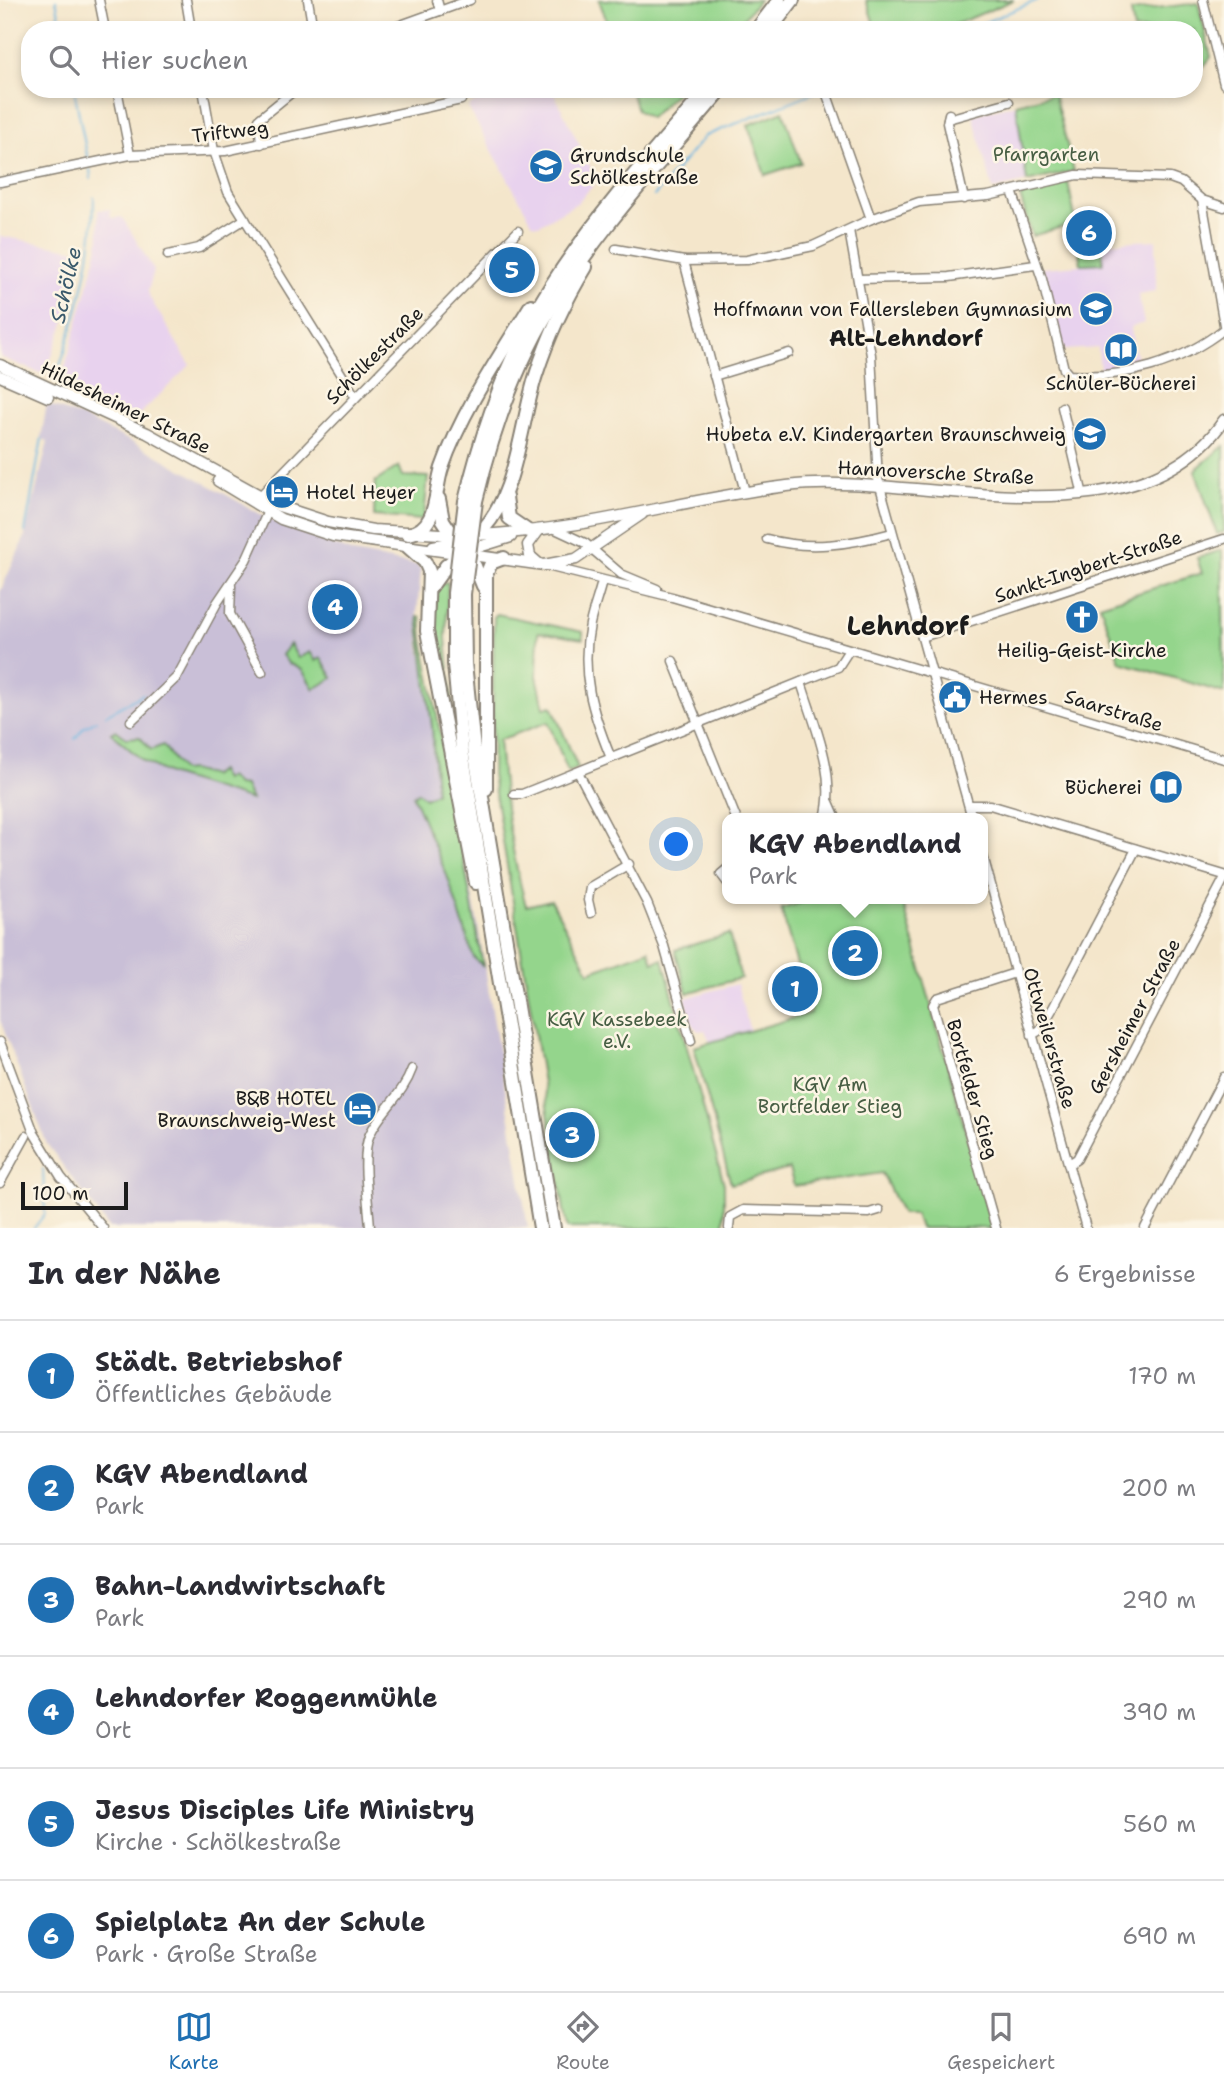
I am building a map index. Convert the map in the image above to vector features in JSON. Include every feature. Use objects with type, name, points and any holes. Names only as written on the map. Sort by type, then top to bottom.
[{"type":"highway","points":[[763,21],[779,0]]},
{"type":"highway","points":[[777,21],[793,0]]},
{"type":"highway","points":[[538,1228],[457,709],[453,638],[471,501],[494,401],[521,341],[551,286],[605,211],[700,98]]},
{"type":"highway","points":[[471,501],[495,430],[531,344],[564,287],[619,210],[714,98]]},
{"type":"highway","points":[[428,594],[440,572],[462,543],[496,514],[507,488],[531,391],[545,349],[568,299],[617,222],[619,210]]},
{"type":"highway","points":[[412,534],[420,531],[431,519],[439,478],[448,452],[507,344],[535,299],[551,286]]},
{"type":"highway","points":[[439,478],[441,513],[475,566],[487,600]]},
{"type":"highway","points":[[507,488],[506,506],[509,518],[530,531]]},
{"type":"highway","points":[[408,547],[428,565],[427,631],[489,945],[499,978]]},
{"type":"highway","points":[[485,822],[487,568],[500,558]]},
{"type":"highway","points":[[459,593],[467,685],[485,822],[554,1228]]},
{"type":"main road","name":"Hildesheimer Straße","points":[[0,365],[147,433],[270,508]]},
{"type":"main road","name":"Hildesheimer Straße","points":[[0,376],[159,446],[257,500]]},
{"type":"main road","name":"Hannoversche Straße","points":[[270,508],[291,524],[333,536],[408,547],[462,543],[745,492],[813,484],[880,486],[990,496],[1082,491],[1134,483],[1165,472],[1192,455],[1224,420]]},
{"type":"main road","name":"Hannoversche Straße","points":[[270,508],[337,524],[462,543],[500,558],[542,565],[568,562],[591,549],[636,516],[666,506]]},
{"type":"main road","points":[[530,531],[528,549],[531,558],[542,565]]},
{"type":"main road","points":[[408,547],[462,543]]},
{"type":"street","points":[[99,0],[103,21]]},
{"type":"street","points":[[186,0],[190,21]]},
{"type":"street","points":[[307,0],[311,21]]},
{"type":"street","points":[[437,0],[440,10]]},
{"type":"street","points":[[411,21],[470,0]]},
{"type":"street","points":[[1203,0],[1224,84]]},
{"type":"street","points":[[119,98],[130,155]]},
{"type":"street","points":[[205,98],[214,151],[228,192],[355,396]]},
{"type":"street","points":[[261,144],[259,119],[285,98]]},
{"type":"street","points":[[828,98],[871,219]]},
{"type":"street","name":"Triftweg","points":[[0,181],[130,155],[214,151],[261,144],[461,100]]},
{"type":"street","points":[[964,199],[948,116],[1009,102]]},
{"type":"street","points":[[615,249],[684,261],[770,257],[813,246],[871,219],[919,202],[964,199],[1013,191],[1077,175],[1157,177],[1181,182],[1202,200],[1224,207]]},
{"type":"street","points":[[1013,191],[1035,265],[1042,279],[1048,315],[1066,373],[1105,374],[1162,364],[1191,354],[1224,327],[1223,306],[1202,200]]},
{"type":"street","points":[[168,255],[199,248],[244,219]]},
{"type":"street","points":[[849,230],[871,355],[880,486],[971,813]]},
{"type":"street","name":"Schölkestraße","points":[[257,500],[518,231]]},
{"type":"street","points":[[684,261],[745,492]]},
{"type":"street","points":[[859,279],[949,277],[1035,265]]},
{"type":"street","points":[[714,376],[789,353]]},
{"type":"street","points":[[1062,407],[1082,491]]},
{"type":"street","points":[[131,721],[172,685],[231,583],[270,508]]},
{"type":"street","name":"Saarstraße","points":[[552,528],[572,535],[613,569],[672,597]]},
{"type":"street","points":[[767,539],[788,545],[838,545],[892,533]]},
{"type":"street","name":"Sankt-Ingbert-Straße","points":[[922,637],[1224,539]]},
{"type":"street","name":"Saarstraße","points":[[542,565],[672,597],[1224,759]]},
{"type":"street","points":[[601,581],[591,620],[585,671],[597,722],[611,758]]},
{"type":"street","name":"Saarstraße","points":[[623,586],[638,582]]},
{"type":"street","points":[[231,583],[230,614],[262,672]]},
{"type":"street","points":[[514,793],[522,794],[838,667],[849,650]]},
{"type":"street","points":[[673,661],[734,813]]},
{"type":"street","points":[[802,682],[826,769],[829,802],[834,813]]},
{"type":"street","points":[[578,772],[628,864],[659,932],[691,1041]]},
{"type":"street","points":[[826,813],[829,802]]},
{"type":"street","points":[[969,805],[990,805],[1224,877]]},
{"type":"street","points":[[1032,1035],[1041,1030],[1136,849]]},
{"type":"street","points":[[591,913],[588,900],[590,887],[628,864]]},
{"type":"street","name":"Ottweilerstraße","points":[[988,874],[1086,1228]]},
{"type":"street","name":"Gersheimer Straße","points":[[1069,1164],[1077,1159],[1224,877]]},
{"type":"street","name":"Bortfelder Stieg","points":[[996,1228],[933,1005],[937,998],[1015,973]]},
{"type":"street","points":[[0,1042],[34,1133],[61,1177],[103,1228]]},
{"type":"street","points":[[370,1228],[367,1142],[373,1128],[406,1086],[412,1069]]},
{"type":"street","points":[[1145,1228],[1224,1077]]},
{"type":"street","points":[[0,1184],[26,1136]]},
{"type":"street","points":[[729,1228],[732,1214],[743,1210],[869,1213],[879,1210]]},
{"type":"shaded area","name":"Grundschule Schölkestraße","points":[[490,98],[556,98],[597,181],[577,203],[539,225],[533,224],[468,107],[477,101]]},
{"type":"shaded area","points":[[1016,104],[1027,182],[993,190],[973,115]]},
{"type":"shaded area","points":[[110,209],[111,218],[122,217],[154,270],[148,291],[150,298],[190,365],[134,420],[59,388],[99,241],[98,210]]},
{"type":"shaded area","points":[[0,236],[82,251],[67,315],[45,375],[0,357]]},
{"type":"shaded area","name":"Hoffmann von Fallersleben Gymnasium","points":[[1156,240],[1156,291],[1138,294],[1144,323],[1130,327],[1138,365],[1100,370],[1098,348],[1065,350],[1052,314],[1042,268],[1103,263],[1102,243]]},
{"type":"shaded area","points":[[47,404],[86,419],[142,447],[269,519],[353,553],[417,565],[421,570],[417,613],[420,647],[476,914],[528,1228],[109,1228],[47,1144],[0,1020],[0,592],[24,539],[48,442],[41,438]]},
{"type":"shaded area","points":[[737,984],[750,1031],[710,1042],[705,1030],[699,1031],[693,1026],[685,998]]},
{"type":"green space","points":[[599,0],[759,0],[742,21],[607,21]]},
{"type":"green space","points":[[866,0],[1014,0],[964,21],[873,21]]},
{"type":"green space","points":[[1198,3],[1202,21],[1133,21],[1131,11]]},
{"type":"green space","points":[[1203,24],[1211,57],[1203,66]]},
{"type":"green space","points":[[633,98],[671,98],[650,118],[637,110]]},
{"type":"green space","name":"Pfarrgarten","points":[[1039,98],[1055,98],[1074,171],[1027,182],[1016,104]]},
{"type":"green space","points":[[783,111],[801,163],[765,175],[748,125]]},
{"type":"green space","points":[[1068,182],[1076,223],[1101,218],[1103,263],[1081,264],[1075,223],[1032,236],[1020,196]]},
{"type":"green space","points":[[1224,446],[1224,532],[1217,534],[1195,470]]},
{"type":"green space","points":[[399,466],[403,476],[428,477],[424,517],[421,520],[374,516],[375,482]]},
{"type":"green space","points":[[1222,550],[1224,693],[1120,662],[1100,605],[1202,573],[1197,558]]},
{"type":"green space","points":[[448,582],[446,638],[456,748],[453,748],[441,688],[435,627],[438,586]]},
{"type":"green space","name":"KGV Kassebeek e.V.","points":[[497,614],[583,632],[583,639],[538,632],[537,676],[544,708],[552,706],[578,768],[568,772],[548,722],[499,740],[508,824],[516,865],[526,906],[551,900],[589,972],[649,950],[653,962],[663,959],[724,1184],[724,1228],[567,1228],[492,775],[494,617]]},
{"type":"green space","points":[[418,617],[421,617],[483,966],[474,958],[448,878],[413,796],[418,792],[425,798],[436,793],[432,726]]},
{"type":"green space","points":[[290,644],[298,658],[310,652],[316,661],[321,658],[333,678],[314,689],[302,670],[288,663],[282,655]]},
{"type":"green space","points":[[116,730],[126,738],[140,737],[151,750],[163,745],[182,771],[191,770],[212,776],[219,771],[224,780],[229,777],[237,785],[245,786],[251,800],[171,775],[143,761],[111,733]]},
{"type":"green space","name":"KGV Am Bortfelder Stieg","points":[[797,904],[903,904],[992,1228],[920,1228],[915,1214],[902,1214],[882,1173],[794,1186],[789,1169],[731,1184],[694,1047],[811,1013],[781,909]]},
{"type":"green space","points":[[729,934],[741,978],[687,993],[675,950]]},
{"type":"waterway","name":"Schölke","points":[[56,0],[60,21]]},
{"type":"waterway","points":[[988,21],[1038,0]]},
{"type":"waterway","name":"Schölke","points":[[76,98],[88,160]]},
{"type":"waterway","points":[[654,196],[705,136],[800,98]]},
{"type":"waterway","name":"Schölke","points":[[90,169],[91,179]]},
{"type":"waterway","name":"Schölke","points":[[56,378],[77,311],[87,267],[94,197]]},
{"type":"waterway","name":"Schölke","points":[[25,532],[42,438]]},
{"type":"waterway","points":[[106,715],[143,694]]},
{"type":"waterway","points":[[85,727],[96,720]]},
{"type":"waterway","name":"Schölke","points":[[75,739],[84,727]]},
{"type":"waterway","name":"Schölke","points":[[34,1228],[45,1214],[43,1169]]},
{"type":"place","name":"Grundschule Schölkestraße","points":[[546,166]]},
{"type":"place","name":"Spielplatz An der Schule","points":[[1089,233]]},
{"type":"place","name":"Jesus Disciples Life Ministry","points":[[512,270]]},
{"type":"place","name":"Hoffmann von Fallersleben Gymnasium","points":[[1096,309]]},
{"type":"place","name":"Schüler-Bücherei","points":[[1121,350]]},
{"type":"place","name":"Hubeta e.V. Kindergarten Braunschweig","points":[[1090,434]]},
{"type":"place","name":"Hotel Heyer","points":[[282,492]]},
{"type":"place","name":"Lehndorfer Roggenmühle","points":[[335,607]]},
{"type":"place","name":"Heilig-Geist-Kirche","points":[[1082,617]]},
{"type":"place","name":"Hermes","points":[[955,697]]},
{"type":"place","name":"Bücherei","points":[[1166,787]]},
{"type":"place","name":"KGV Abendland","points":[[855,953]]},
{"type":"place","name":"Städt. Betriebshof","points":[[795,989]]},
{"type":"place","name":"B&B HOTEL Braunschweig-West","points":[[360,1109]]},
{"type":"place","name":"Bahn-Landwirtschaft","points":[[572,1135]]},
{"type":"district","name":"Alt-Lehndorf","points":[[906,338]]},
{"type":"district","name":"Lehndorf","points":[[908,626]]}]
